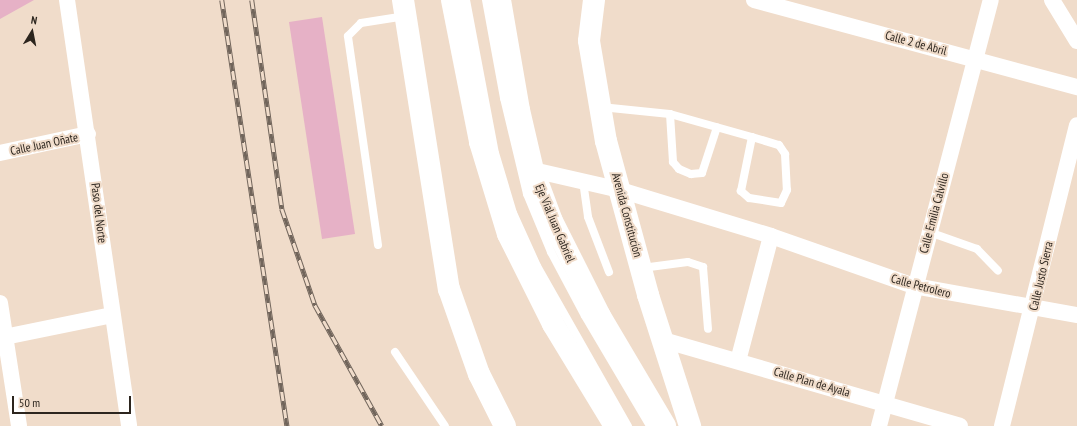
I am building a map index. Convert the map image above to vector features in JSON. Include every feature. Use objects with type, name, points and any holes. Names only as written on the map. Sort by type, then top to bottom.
[{"type":"main road","points":[[452,0],[480,142],[508,234],[553,324],[615,426]]},
{"type":"main road","name":"Eje Vial Juan Gabriel","points":[[500,0],[519,110],[533,170],[575,270],[665,426]]},
{"type":"main road","name":"Avenida Constitución","points":[[594,0],[590,41],[599,107],[641,268],[690,426]]},
{"type":"main road","points":[[404,8],[449,289],[479,374],[505,426]]},
{"type":"street","name":"Paso del Norte","points":[[67,0],[88,134],[112,315],[129,426]]},
{"type":"street","name":"Calle 2 de Abril","points":[[754,0],[789,4],[975,59],[1077,87]]},
{"type":"street","name":"Calle Emilia Calvillo","points":[[879,426],[914,286],[991,0]]},
{"type":"street","points":[[1052,0],[1077,41]]},
{"type":"street","name":"Calle Justo Sierra","points":[[1002,426],[1033,309],[1077,125]]},
{"type":"street","name":"Calle Juan Oñate","points":[[0,153],[88,134]]},
{"type":"street","name":"Calle Petrolero","points":[[533,170],[620,190],[771,236],[914,286],[1033,309],[1077,315]]},
{"type":"street","points":[[738,361],[771,236]]},
{"type":"street","points":[[0,303],[3,338],[19,426]]},
{"type":"street","points":[[3,338],[112,315]]},
{"type":"street","name":"Calle Plan de Ayala","points":[[663,340],[960,426]]},
{"type":"lane","points":[[466,0],[495,153],[513,212],[537,266],[628,426]]},
{"type":"lane","points":[[486,0],[504,98],[527,194],[551,252],[585,316],[650,426]]},
{"type":"lane","points":[[378,245],[348,36],[361,23],[404,8]]},
{"type":"lane","points":[[599,107],[670,114],[752,137],[784,149],[787,195],[781,203],[749,198],[741,192],[752,137]]},
{"type":"lane","points":[[670,114],[673,162],[679,169],[691,174],[702,173],[717,127]]},
{"type":"lane","points":[[583,181],[588,217],[608,272]]},
{"type":"lane","points":[[929,232],[977,249],[998,271]]},
{"type":"lane","points":[[641,268],[688,262],[703,267],[708,329]]},
{"type":"lane","points":[[395,352],[445,426]]},
{"type":"building","points":[[0,0],[34,0],[0,19]]},
{"type":"building","points":[[322,17],[355,234],[322,239],[289,22]]},
{"type":"railway","points":[[222,0],[287,426]]},
{"type":"railway","points":[[252,0],[282,209],[315,305],[382,426]]}]
